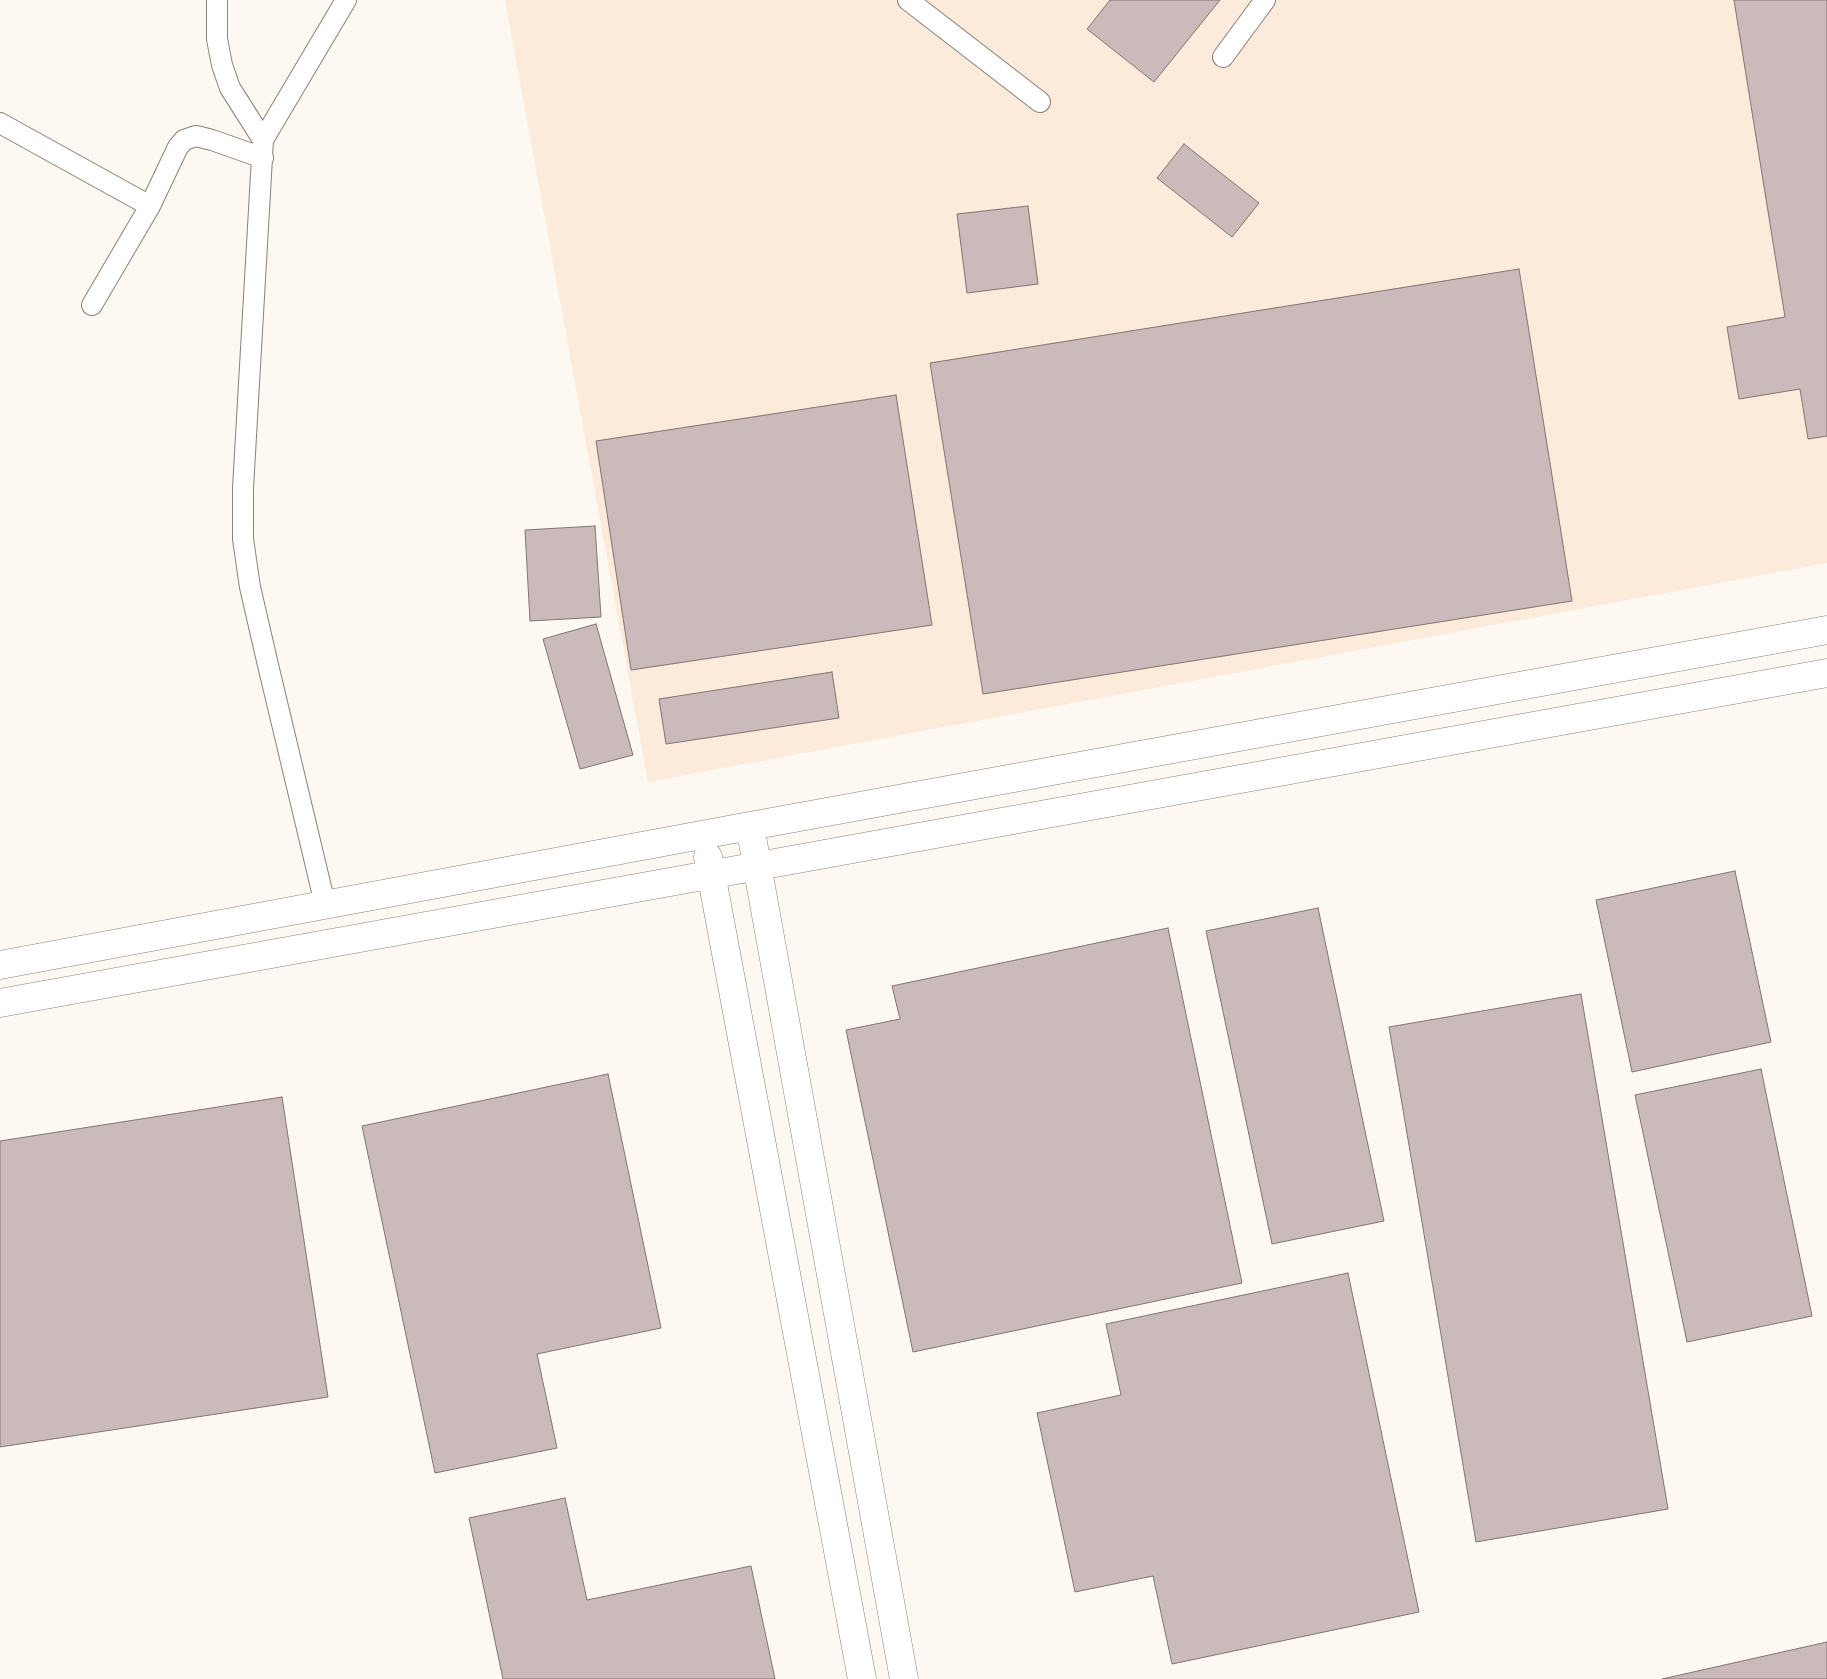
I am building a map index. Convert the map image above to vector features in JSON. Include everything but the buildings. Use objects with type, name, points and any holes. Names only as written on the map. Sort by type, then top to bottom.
[{"type":"street","points":[[0,965],[1827,630]]},
{"type":"street","points":[[0,1003],[1827,673]]},
{"type":"street","points":[[750,826],[904,1679]]},
{"type":"street","points":[[704,835],[862,1679]]},
{"type":"lane","points":[[216,0],[217,40],[222,65],[230,88],[263,149]]},
{"type":"lane","points":[[325,904],[250,587],[243,540],[243,488],[263,149],[346,0]]},
{"type":"lane","points":[[908,0],[1040,102]]},
{"type":"lane","points":[[1223,57],[1265,0]]},
{"type":"lane","points":[[0,123],[150,206]]},
{"type":"lane","points":[[92,305],[150,206],[178,147],[184,140],[196,136],[263,149]]},
{"type":"shaded area","points":[[505,0],[1827,0],[1827,563],[648,782]]}]
